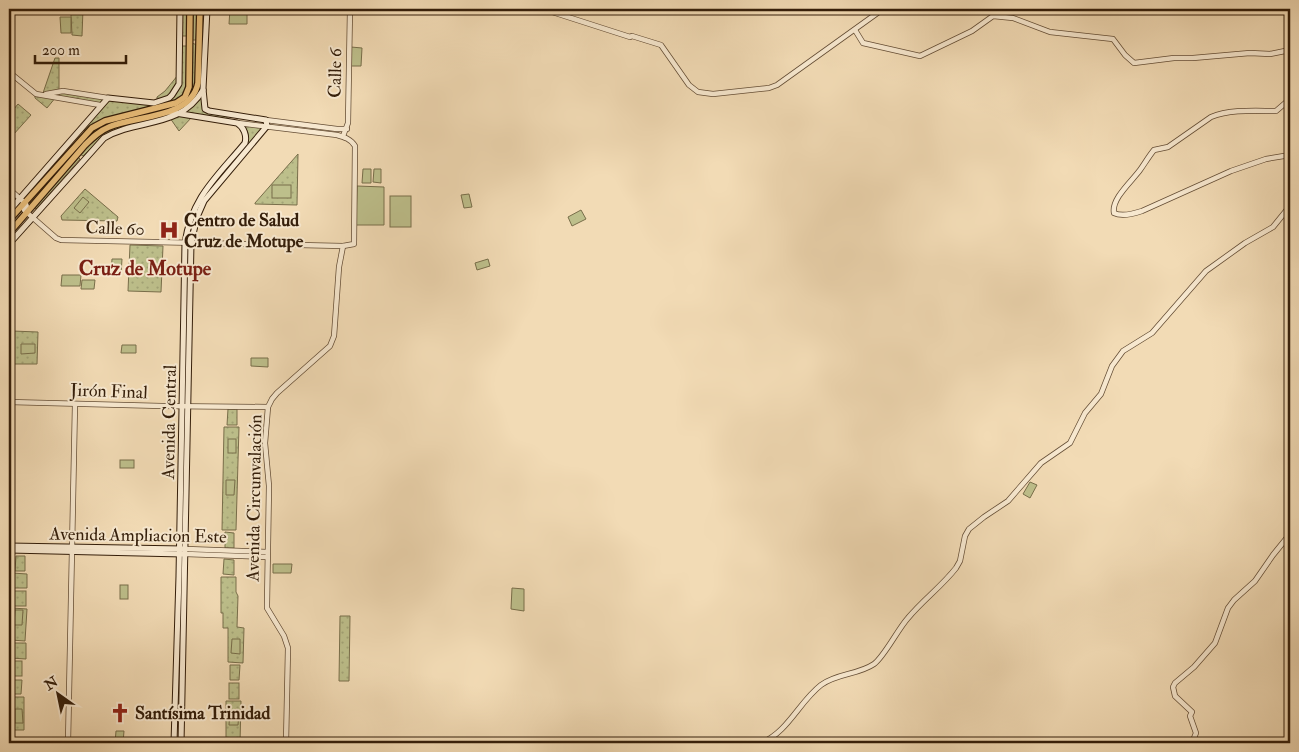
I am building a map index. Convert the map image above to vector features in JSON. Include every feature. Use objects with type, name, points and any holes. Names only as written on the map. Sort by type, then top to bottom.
[{"type":"main road","points":[[9,220],[22,201],[100,105],[108,98],[154,103],[172,95],[179,84],[180,9]]},
{"type":"main road","points":[[9,233],[84,145],[96,134],[183,98],[188,91],[190,9]]},
{"type":"main road","points":[[168,112],[188,103],[196,90],[198,80],[200,9]]},
{"type":"main road","points":[[207,9],[203,89],[204,107],[209,111],[266,123]]},
{"type":"main road","points":[[9,244],[104,138],[119,131],[180,114],[196,101],[203,89]]},
{"type":"main road","points":[[9,211],[22,201],[92,128],[105,121],[149,113],[168,112],[237,123]]},
{"type":"main road","name":"Avenida Central","points":[[181,743],[188,243],[190,220],[196,203],[245,143],[246,138],[243,128],[237,123]]},
{"type":"main road","name":"Avenida Central","points":[[188,243],[204,202],[266,123]]},
{"type":"main road","name":"Avenida Ampliacion Este","points":[[9,546],[72,550]]},
{"type":"main road","name":"Avenida Ampliacion Este","points":[[9,550],[183,552]]},
{"type":"main road","name":"Avenida Central","points":[[174,743],[183,552]]},
{"type":"street","name":"Calle 6","points":[[344,136],[346,129],[350,9]]},
{"type":"street","points":[[543,9],[661,45],[692,88],[703,93],[713,94],[769,88],[776,85],[883,9]]},
{"type":"street","points":[[855,30],[863,43],[920,56],[972,31],[993,16],[1013,18],[1050,32],[1113,39],[1125,55],[1134,63],[1174,58],[1250,53],[1270,54],[1290,50]]},
{"type":"street","points":[[9,71],[38,95],[100,105]]},
{"type":"street","points":[[38,95],[63,91],[108,98]]},
{"type":"street","points":[[1290,98],[1276,111],[1249,111],[1219,114],[1211,117],[1168,147],[1154,150],[1141,169],[1123,189],[1113,208],[1114,213],[1120,215],[1135,214],[1170,200],[1231,171],[1266,159],[1290,154]]},
{"type":"street","points":[[237,123],[266,123],[337,130],[346,129]]},
{"type":"street","points":[[266,123],[344,136]]},
{"type":"street","name":"Calle 60","points":[[28,212],[56,238],[61,240],[343,246],[354,244],[355,146],[344,136]]},
{"type":"street","points":[[9,188],[22,201],[23,208],[28,212]]},
{"type":"street","points":[[761,743],[775,736],[820,686],[838,676],[866,668],[878,660],[909,616],[956,568],[960,561],[965,536],[970,529],[1008,501],[1041,463],[1072,440],[1086,413],[1101,394],[1112,366],[1123,351],[1152,333],[1206,271],[1245,242],[1274,227],[1290,206]]},
{"type":"street","name":"Avenida Circunvalación","points":[[286,743],[288,648],[284,636],[267,608],[269,486],[265,443],[268,407],[272,399],[330,346],[334,336],[339,267],[343,246]]},
{"type":"street","points":[[258,407],[272,399]]},
{"type":"street","name":"Jirón Final","points":[[9,402],[268,407]]},
{"type":"street","points":[[68,743],[74,528],[75,404]]},
{"type":"street","points":[[1192,743],[1196,733],[1190,716],[1192,712],[1175,696],[1173,687],[1175,682],[1194,667],[1215,643],[1228,608],[1255,581],[1290,534]]},
{"type":"street","name":"Avenida Ampliacion Este","points":[[183,552],[267,554]]},
{"type":"green space","points":[[74,9],[83,9],[82,36],[72,35],[71,15]]},
{"type":"green space","points":[[182,9],[188,9],[187,36],[181,36]]},
{"type":"green space","points":[[191,9],[198,9],[196,40],[191,40]]},
{"type":"green space","points":[[230,9],[247,9],[247,24],[229,24]]},
{"type":"green space","points":[[60,17],[71,17],[71,33],[61,33]]},
{"type":"green space","points":[[192,43],[197,45],[197,81],[194,91],[177,107],[152,113],[151,110],[187,95]]},
{"type":"green space","points":[[181,46],[187,46],[188,77],[184,91],[181,97],[175,101],[155,106],[173,97],[178,89]]},
{"type":"green space","points":[[351,47],[362,48],[361,66],[351,66]]},
{"type":"green space","points":[[55,58],[59,58],[59,90],[43,93]]},
{"type":"green space","points":[[178,75],[175,89],[166,97],[157,101],[157,97],[165,91]]},
{"type":"green space","points":[[60,91],[107,98],[100,105],[59,96]]},
{"type":"green space","points":[[202,94],[203,109],[227,115],[227,119],[184,112],[195,104]]},
{"type":"green space","points":[[35,95],[56,97],[47,108],[35,98]]},
{"type":"green space","points":[[109,99],[152,105],[152,107],[96,124],[84,131],[82,129]]},
{"type":"green space","points":[[18,104],[31,115],[13,135],[9,131],[9,115]]},
{"type":"green space","points":[[145,112],[145,115],[102,128],[32,204],[28,200],[97,126]]},
{"type":"green space","points":[[168,114],[102,137],[83,156],[80,154],[95,138],[112,127]]},
{"type":"green space","points":[[180,115],[192,117],[179,131],[170,118]]},
{"type":"green space","points":[[245,125],[264,127],[208,195],[191,240],[187,239],[195,211],[202,199],[219,175],[248,142],[248,133]]},
{"type":"green space","points":[[298,154],[297,205],[255,204],[255,203]]},
{"type":"green space","points":[[78,157],[80,159],[36,209],[34,207]]},
{"type":"green space","points":[[363,169],[371,169],[371,183],[362,183]]},
{"type":"green space","points":[[374,169],[381,169],[381,183],[373,182]]},
{"type":"green space","points":[[272,185],[291,185],[291,198],[272,198]]},
{"type":"green space","points":[[357,186],[384,187],[384,225],[356,225]]},
{"type":"green space","points":[[85,189],[118,217],[117,221],[62,220],[61,216]]},
{"type":"green space","points":[[469,194],[472,207],[464,208],[461,195]]},
{"type":"green space","points":[[390,196],[411,196],[411,227],[390,227]]},
{"type":"green space","points":[[83,197],[89,202],[80,213],[74,208]]},
{"type":"green space","points":[[581,210],[586,219],[572,226],[568,217]]},
{"type":"green space","points":[[130,245],[163,246],[161,292],[128,291]]},
{"type":"green space","points":[[112,259],[122,259],[121,275],[111,275]]},
{"type":"green space","points":[[488,259],[490,266],[477,270],[475,263]]},
{"type":"green space","points":[[62,275],[81,275],[80,286],[61,286]]},
{"type":"green space","points":[[82,280],[95,280],[94,289],[81,289]]},
{"type":"green space","points":[[12,331],[38,332],[37,364],[11,364]]},
{"type":"green space","points":[[21,344],[35,344],[35,353],[21,354]]},
{"type":"green space","points":[[122,345],[136,345],[136,353],[121,353]]},
{"type":"green space","points":[[251,358],[268,358],[268,367],[251,366]]},
{"type":"green space","points":[[228,409],[237,409],[237,425],[227,425]]},
{"type":"green space","points":[[224,427],[239,427],[236,530],[222,530]]},
{"type":"green space","points":[[228,439],[236,439],[236,453],[228,453]]},
{"type":"green space","points":[[120,460],[134,460],[134,468],[120,468]]},
{"type":"green space","points":[[226,480],[235,480],[234,495],[226,495]]},
{"type":"green space","points":[[1030,482],[1037,485],[1030,498],[1023,494]]},
{"type":"green space","points":[[225,532],[234,533],[234,548],[225,548]]},
{"type":"green space","points":[[16,556],[25,556],[25,571],[15,571]]},
{"type":"green space","points":[[224,559],[234,560],[234,575],[223,574]]},
{"type":"green space","points":[[273,564],[292,564],[291,573],[273,573]]},
{"type":"green space","points":[[12,573],[27,574],[27,588],[12,588]]},
{"type":"green space","points":[[221,577],[236,577],[236,592],[238,596],[237,627],[244,628],[243,663],[228,662],[228,628],[223,628],[223,613],[221,613]]},
{"type":"green space","points":[[120,585],[128,585],[128,599],[120,599]]},
{"type":"green space","points":[[512,588],[524,589],[524,611],[511,609]]},
{"type":"green space","points":[[12,591],[26,591],[26,606],[12,606]]},
{"type":"green space","points":[[12,608],[27,609],[25,641],[11,640]]},
{"type":"green space","points":[[15,610],[23,610],[22,625],[14,625]]},
{"type":"green space","points":[[340,616],[350,616],[349,681],[339,681]]},
{"type":"green space","points":[[232,639],[240,639],[240,654],[231,653]]},
{"type":"green space","points":[[11,643],[26,643],[26,659],[10,658]]},
{"type":"green space","points":[[13,661],[22,661],[22,676],[13,676]]},
{"type":"green space","points":[[230,665],[240,665],[239,680],[230,680]]},
{"type":"green space","points":[[14,680],[22,680],[21,694],[13,694]]},
{"type":"green space","points":[[229,683],[239,683],[239,699],[229,699]]},
{"type":"green space","points":[[11,697],[24,697],[24,730],[10,730]]},
{"type":"green space","points":[[226,701],[241,701],[240,743],[226,743]]},
{"type":"green space","points":[[15,709],[22,709],[23,723],[15,723]]},
{"type":"green space","points":[[230,711],[239,711],[238,725],[229,725]]},
{"type":"green space","points":[[116,731],[124,731],[123,743],[115,743]]},
{"type":"place","name":"Centro de Salud Cruz de Motupe","points":[[169,230]]},
{"type":"place","name":"Santísima Trinidad","points":[[120,713]]},
{"type":"district","name":"Cruz de Motupe","points":[[145,268]]}]
